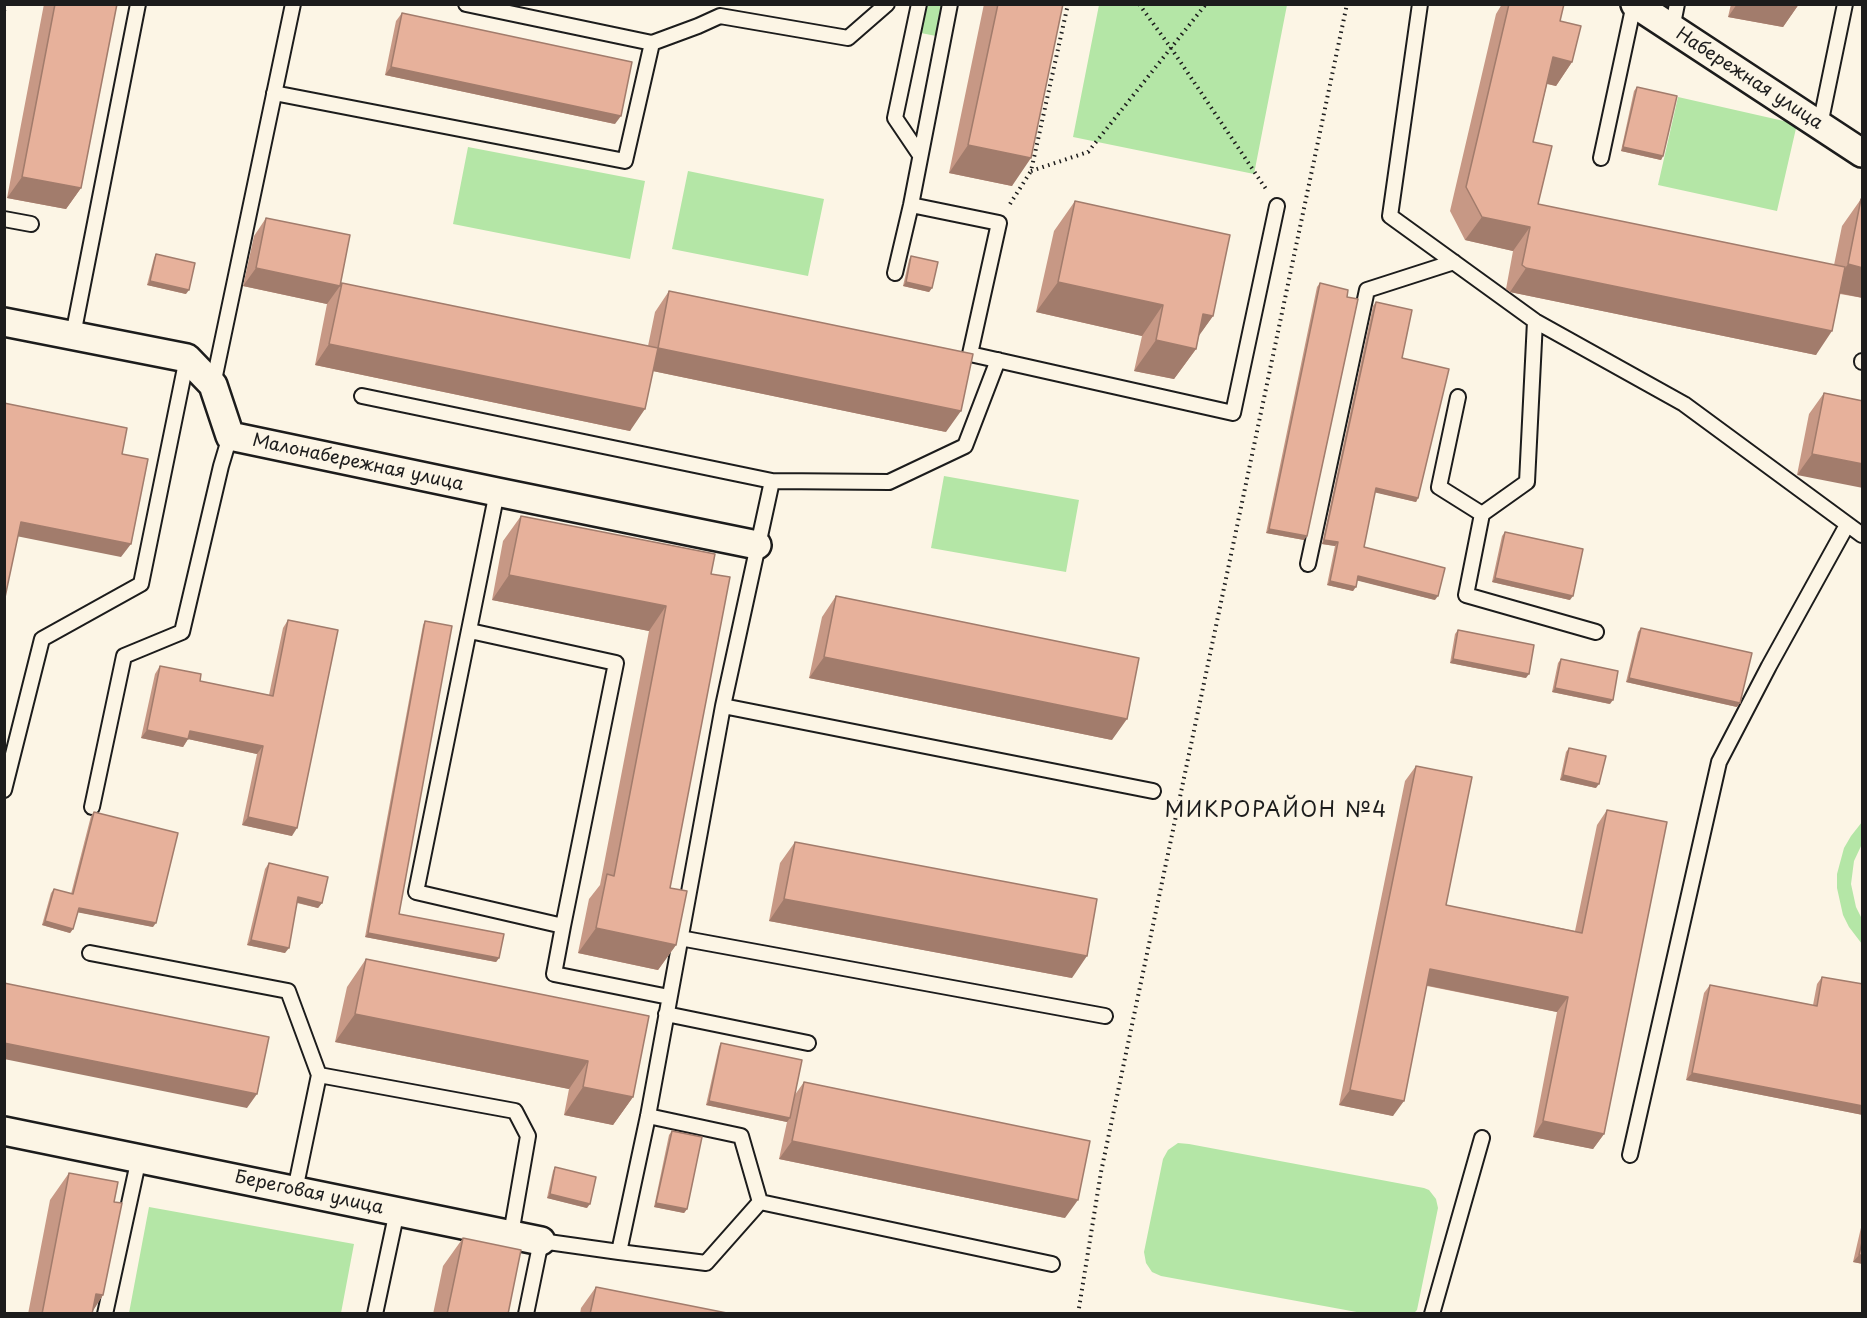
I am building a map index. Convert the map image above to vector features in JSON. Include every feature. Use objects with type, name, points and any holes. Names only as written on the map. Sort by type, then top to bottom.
[{"type":"street","name":"Набережная улица","points":[[1634,4],[1674,17],[1820,125],[1863,153]]},
{"type":"street","points":[[4,322],[187,358]]},
{"type":"street","name":"Малонабережная улица","points":[[187,358],[213,385],[230,436],[758,545]]},
{"type":"street","name":"Береговая улица","points":[[5,1133],[541,1240]]},
{"type":"lane","points":[[73,335],[138,4]]},
{"type":"lane","points":[[213,385],[293,4]]},
{"type":"lane","points":[[466,4],[652,43],[720,16],[849,38],[887,4]]},
{"type":"lane","points":[[919,4],[895,118],[921,155]]},
{"type":"lane","points":[[895,273],[911,205],[950,4]]},
{"type":"lane","points":[[1420,4],[1390,216],[1535,321],[1684,404],[1863,535]]},
{"type":"lane","points":[[1600,158],[1634,4]]},
{"type":"lane","points":[[1820,125],[1845,4]]},
{"type":"lane","points":[[274,93],[625,161],[652,43]]},
{"type":"lane","points":[[911,205],[999,222],[970,354],[1233,413],[1277,206]]},
{"type":"lane","points":[[4,219],[31,224]]},
{"type":"lane","points":[[1308,564],[1366,290],[1454,262]]},
{"type":"lane","points":[[1535,321],[1527,482],[1482,514],[1466,595],[1596,632]]},
{"type":"lane","points":[[4,790],[42,639],[141,584],[187,358]]},
{"type":"lane","points":[[362,396],[772,481],[889,482],[965,446],[998,360]]},
{"type":"lane","points":[[1458,397],[1439,487],[1482,514]]},
{"type":"lane","points":[[92,807],[124,656],[182,632],[230,436]]},
{"type":"lane","points":[[619,1252],[648,1116],[723,706],[772,481]]},
{"type":"lane","points":[[497,492],[416,892],[563,926]]},
{"type":"lane","points":[[1630,1155],[1719,762],[1769,666],[1848,525]]},
{"type":"lane","points":[[470,631],[616,663],[554,974],[669,997]]},
{"type":"lane","points":[[723,706],[1153,791]]},
{"type":"lane","points":[[680,938],[1105,1016]]},
{"type":"lane","points":[[90,952],[288,990],[319,1075],[295,1190]]},
{"type":"lane","points":[[666,1014],[808,1043]]},
{"type":"lane","points":[[319,1075],[514,1111],[528,1136],[511,1234]]},
{"type":"lane","points":[[648,1116],[741,1136],[760,1202]]},
{"type":"lane","points":[[1432,1314],[1482,1137]]},
{"type":"lane","points":[[105,1314],[139,1158]]},
{"type":"lane","points":[[526,1314],[541,1240],[706,1263],[760,1202]]},
{"type":"lane","points":[[760,1202],[1052,1264]]},
{"type":"lane","points":[[375,1314],[397,1211]]},
{"type":"path","points":[[4,11],[6,4]]},
{"type":"path","points":[[999,222],[1031,171],[1068,4]]},
{"type":"path","points":[[1139,4],[1277,206]]},
{"type":"path","points":[[1031,171],[1088,152],[1206,4]]},
{"type":"path","points":[[1078,1314],[1101,1172],[1347,4]]},
{"type":"green space","points":[[927,5],[942,5],[936,36],[921,33]]},
{"type":"green space","points":[[1099,5],[1287,5],[1254,174],[1073,137]]},
{"type":"green space","points":[[1678,97],[1797,124],[1777,211],[1658,185]]},
{"type":"green space","points":[[468,147],[645,181],[630,259],[453,224]]},
{"type":"green space","points":[[688,171],[824,199],[808,276],[672,249]]},
{"type":"green space","points":[[944,476],[1079,500],[1066,572],[931,548]]},
{"type":"green space","points":[[1862,822],[1862,844],[1854,861],[1851,884],[1856,907],[1862,919],[1862,944],[1843,915],[1837,888],[1837,874],[1844,848]]},
{"type":"green space","points":[[1178,1143],[1429,1190],[1436,1199],[1438,1208],[1417,1310],[1414,1313],[1362,1313],[1161,1276],[1152,1272],[1146,1263],[1144,1252],[1163,1159],[1168,1150]]},
{"type":"green space","points":[[149,1207],[354,1244],[341,1313],[129,1313]]},
{"type":"building","points":[[55,4],[117,4],[81,188],[22,177]]},
{"type":"building","points":[[998,4],[1063,4],[1031,158],[968,145]]},
{"type":"building","points":[[1509,4],[1564,4],[1560,21],[1581,26],[1572,62],[1553,57],[1533,142],[1552,146],[1538,204],[1845,267],[1832,331],[1526,268],[1522,265],[1530,227],[1482,217],[1466,187]]},
{"type":"building","points":[[402,13],[632,62],[621,116],[391,67]]},
{"type":"building","points":[[1637,87],[1677,96],[1663,156],[1623,147]]},
{"type":"building","points":[[1861,199],[1863,199],[1863,268],[1848,264]]},
{"type":"building","points":[[1075,201],[1230,235],[1213,316],[1203,314],[1196,349],[1156,340],[1163,305],[1058,282]]},
{"type":"building","points":[[266,218],[350,235],[340,286],[256,268]]},
{"type":"building","points":[[156,254],[195,263],[189,290],[150,281]]},
{"type":"building","points":[[911,256],[938,262],[932,288],[906,282]]},
{"type":"building","points":[[342,283],[658,348],[645,409],[329,344]]},
{"type":"building","points":[[1320,283],[1348,290],[1347,297],[1358,299],[1307,536],[1269,529]]},
{"type":"building","points":[[669,291],[973,354],[961,411],[658,348]]},
{"type":"building","points":[[1376,302],[1412,310],[1402,358],[1449,369],[1418,498],[1376,488],[1364,547],[1445,568],[1438,596],[1358,576],[1356,587],[1330,581],[1338,542],[1324,540]]},
{"type":"building","points":[[1824,393],[1863,401],[1863,464],[1812,454]]},
{"type":"building","points":[[4,403],[127,428],[122,454],[148,459],[131,544],[21,522],[4,602]]},
{"type":"building","points":[[521,516],[715,554],[711,574],[730,577],[670,888],[687,891],[676,945],[596,928],[607,874],[614,876],[666,606],[509,575]]},
{"type":"building","points":[[1505,532],[1583,549],[1573,596],[1495,578]]},
{"type":"building","points":[[836,596],[1139,658],[1127,719],[824,657]]},
{"type":"building","points":[[288,620],[338,630],[297,828],[248,817],[263,746],[190,731],[188,739],[147,730],[160,666],[201,674],[200,681],[273,696]]},
{"type":"building","points":[[425,621],[452,626],[399,914],[504,934],[499,958],[368,933]]},
{"type":"building","points":[[1641,628],[1752,653],[1740,703],[1629,678]]},
{"type":"building","points":[[1458,630],[1534,645],[1529,674],[1453,659]]},
{"type":"building","points":[[1561,659],[1618,671],[1613,700],[1555,688]]},
{"type":"building","points":[[1569,748],[1606,756],[1599,784],[1563,775]]},
{"type":"building","points":[[1416,766],[1472,777],[1446,905],[1582,933],[1607,810],[1667,822],[1604,1134],[1543,1121],[1568,997],[1430,969],[1404,1101],[1350,1090]]},
{"type":"building","points":[[94,812],[178,833],[156,923],[79,908],[73,929],[45,921],[54,889],[73,894]]},
{"type":"building","points":[[795,842],[1097,899],[1087,956],[784,899]]},
{"type":"building","points":[[269,863],[328,877],[322,903],[298,897],[289,948],[251,940]]},
{"type":"building","points":[[366,959],[649,1016],[633,1097],[583,1087],[588,1061],[355,1014]]},
{"type":"building","points":[[1822,977],[1863,984],[1863,1106],[1692,1073],[1710,985],[1817,1006]]},
{"type":"building","points":[[4,983],[269,1037],[257,1094],[4,1043]]},
{"type":"building","points":[[721,1043],[802,1060],[790,1118],[709,1101]]},
{"type":"building","points":[[804,1082],[1090,1141],[1078,1200],[792,1141]]},
{"type":"building","points":[[672,1131],[702,1137],[687,1209],[656,1203]]},
{"type":"building","points":[[555,1167],[596,1177],[590,1204],[550,1194]]},
{"type":"building","points":[[69,1173],[118,1182],[114,1202],[122,1203],[103,1295],[96,1294],[92,1314],[42,1314]]},
{"type":"building","points":[[463,1238],[521,1250],[508,1314],[447,1314]]},
{"type":"building","points":[[1863,1238],[1863,1255],[1859,1255]]},
{"type":"building","points":[[596,1287],[732,1314],[590,1314]]},
{"type":"district","name":"МИКРОРАЙОН №4","points":[[1276,811]]}]
